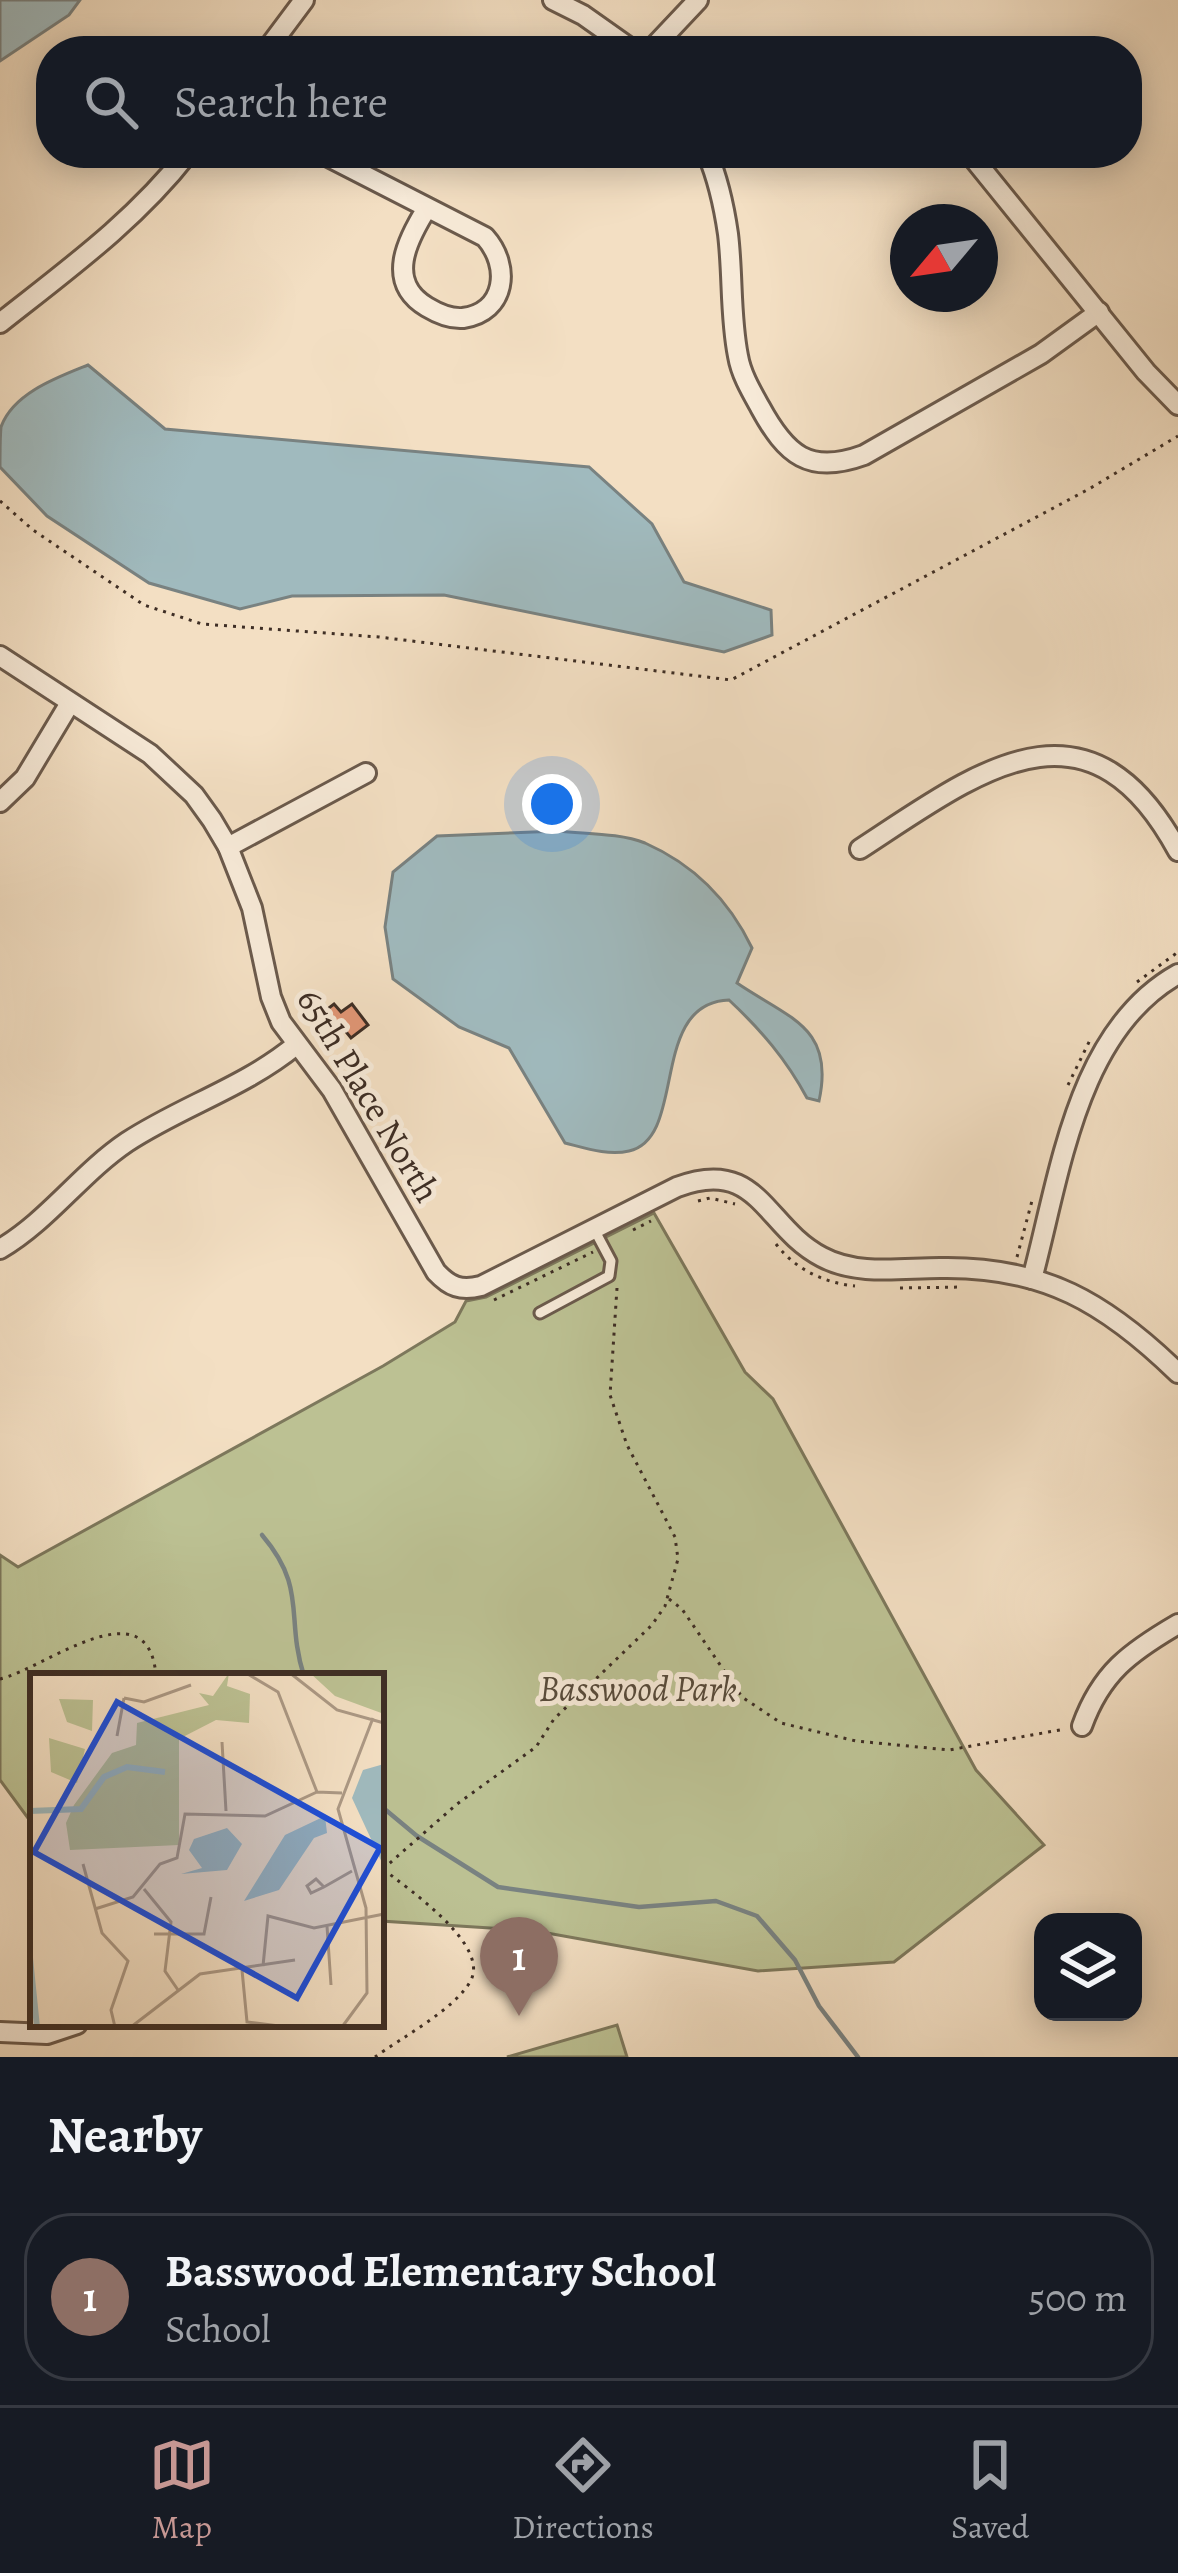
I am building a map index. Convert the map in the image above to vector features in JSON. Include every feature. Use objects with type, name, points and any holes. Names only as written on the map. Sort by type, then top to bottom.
[{"type":"street","points":[[277,36],[304,0]]},
{"type":"street","points":[[553,0],[613,36]]},
{"type":"street","points":[[664,36],[698,0]]},
{"type":"street","points":[[0,323],[134,215],[175,168]]},
{"type":"street","points":[[350,168],[485,238],[502,262],[502,284],[476,313],[463,318],[433,311],[404,282],[404,253],[427,208]]},
{"type":"street","points":[[712,168],[723,201],[739,363],[772,429],[801,458],[843,462],[864,454],[1041,354],[1099,312]]},
{"type":"street","points":[[981,168],[1146,373],[1178,405]]},
{"type":"street","name":"65th Place North","points":[[0,656],[128,738],[194,796],[228,847],[252,908],[271,997],[296,1045],[332,1090],[436,1272],[455,1288],[481,1286],[598,1238],[676,1187],[707,1178],[734,1181],[753,1192],[782,1236],[807,1249],[849,1267],[958,1268],[1065,1289],[1113,1314],[1178,1373]]},
{"type":"street","points":[[0,802],[25,778],[70,703]]},
{"type":"street","points":[[860,849],[968,778],[1021,758],[1050,757],[1078,760],[1129,784],[1162,821],[1178,851]]},
{"type":"street","points":[[228,847],[365,773]]},
{"type":"street","points":[[1022,1277],[1095,1065],[1138,1004],[1178,974]]},
{"type":"street","points":[[0,1249],[122,1145],[259,1072],[296,1045]]},
{"type":"street","points":[[1082,1726],[1094,1692],[1145,1643],[1178,1624]]},
{"type":"street","points":[[0,2032],[47,2034],[68,2027]]},
{"type":"lane","points":[[540,1313],[609,1276],[613,1269],[598,1238]]},
{"type":"path","points":[[0,501],[33,530],[144,605],[202,624],[379,638],[730,680],[1089,489],[1178,436]]},
{"type":"path","points":[[1127,993],[1178,952]]},
{"type":"path","points":[[1067,1086],[1090,1039]]},
{"type":"path","points":[[1022,1277],[1038,1181]]},
{"type":"path","points":[[696,1201],[710,1198],[736,1205]]},
{"type":"path","points":[[485,1302],[501,1298],[598,1238],[614,1237],[652,1220]]},
{"type":"path","points":[[782,1236],[786,1257],[816,1277],[864,1287]]},
{"type":"path","points":[[384,1866],[457,1804],[536,1747],[554,1719],[652,1625],[668,1598],[678,1559],[675,1537],[627,1445],[610,1395],[616,1289],[626,1273]]},
{"type":"path","points":[[896,1288],[972,1287]]},
{"type":"path","points":[[668,1598],[682,1609],[742,1697],[781,1723],[856,1741],[949,1750],[1082,1726]]},
{"type":"path","points":[[0,1679],[116,1631],[136,1636],[150,1651],[155,1673]]},
{"type":"path","points":[[375,2057],[454,2001],[472,1979],[474,1961],[450,1926],[384,1870]]},
{"type":"green space","name":"Basswood Park","points":[[654,1213],[745,1372],[773,1399],[976,1770],[1044,1845],[894,1962],[758,1971],[536,1931],[384,1921],[384,1673],[30,1673],[30,1821],[0,1780],[0,1555],[18,1567],[383,1366],[455,1322],[466,1301],[486,1297]]},
{"type":"green space","points":[[617,2025],[627,2057],[507,2057]]},
{"type":"water","points":[[0,0],[80,0],[69,15],[0,61]]},
{"type":"water","points":[[88,365],[165,429],[589,467],[652,524],[684,582],[771,610],[772,635],[724,652],[444,595],[292,596],[240,609],[149,583],[47,516],[0,467],[1,427],[15,405],[38,388]]},
{"type":"water","points":[[559,831],[645,843],[680,862],[709,886],[733,914],[752,948],[737,983],[790,1017],[814,1041],[822,1076],[819,1101],[807,1098],[772,1046],[729,1000],[704,1007],[688,1023],[677,1046],[658,1122],[647,1141],[613,1153],[565,1143],[509,1048],[459,1027],[393,979],[385,927],[393,872],[437,836]]},
{"type":"building","points":[[334,1004],[341,1012],[352,1004],[368,1025],[351,1038],[343,1028],[335,1034],[321,1014]]},
{"type":"waterway","points":[[262,1535],[290,1588],[303,1673]]},
{"type":"waterway","points":[[384,1808],[417,1836],[498,1887],[639,1907],[716,1901],[757,1916],[795,1960],[819,2006],[858,2057]]},
{"type":"place","name":"Basswood Elementary School","points":[[519,2016]]}]
